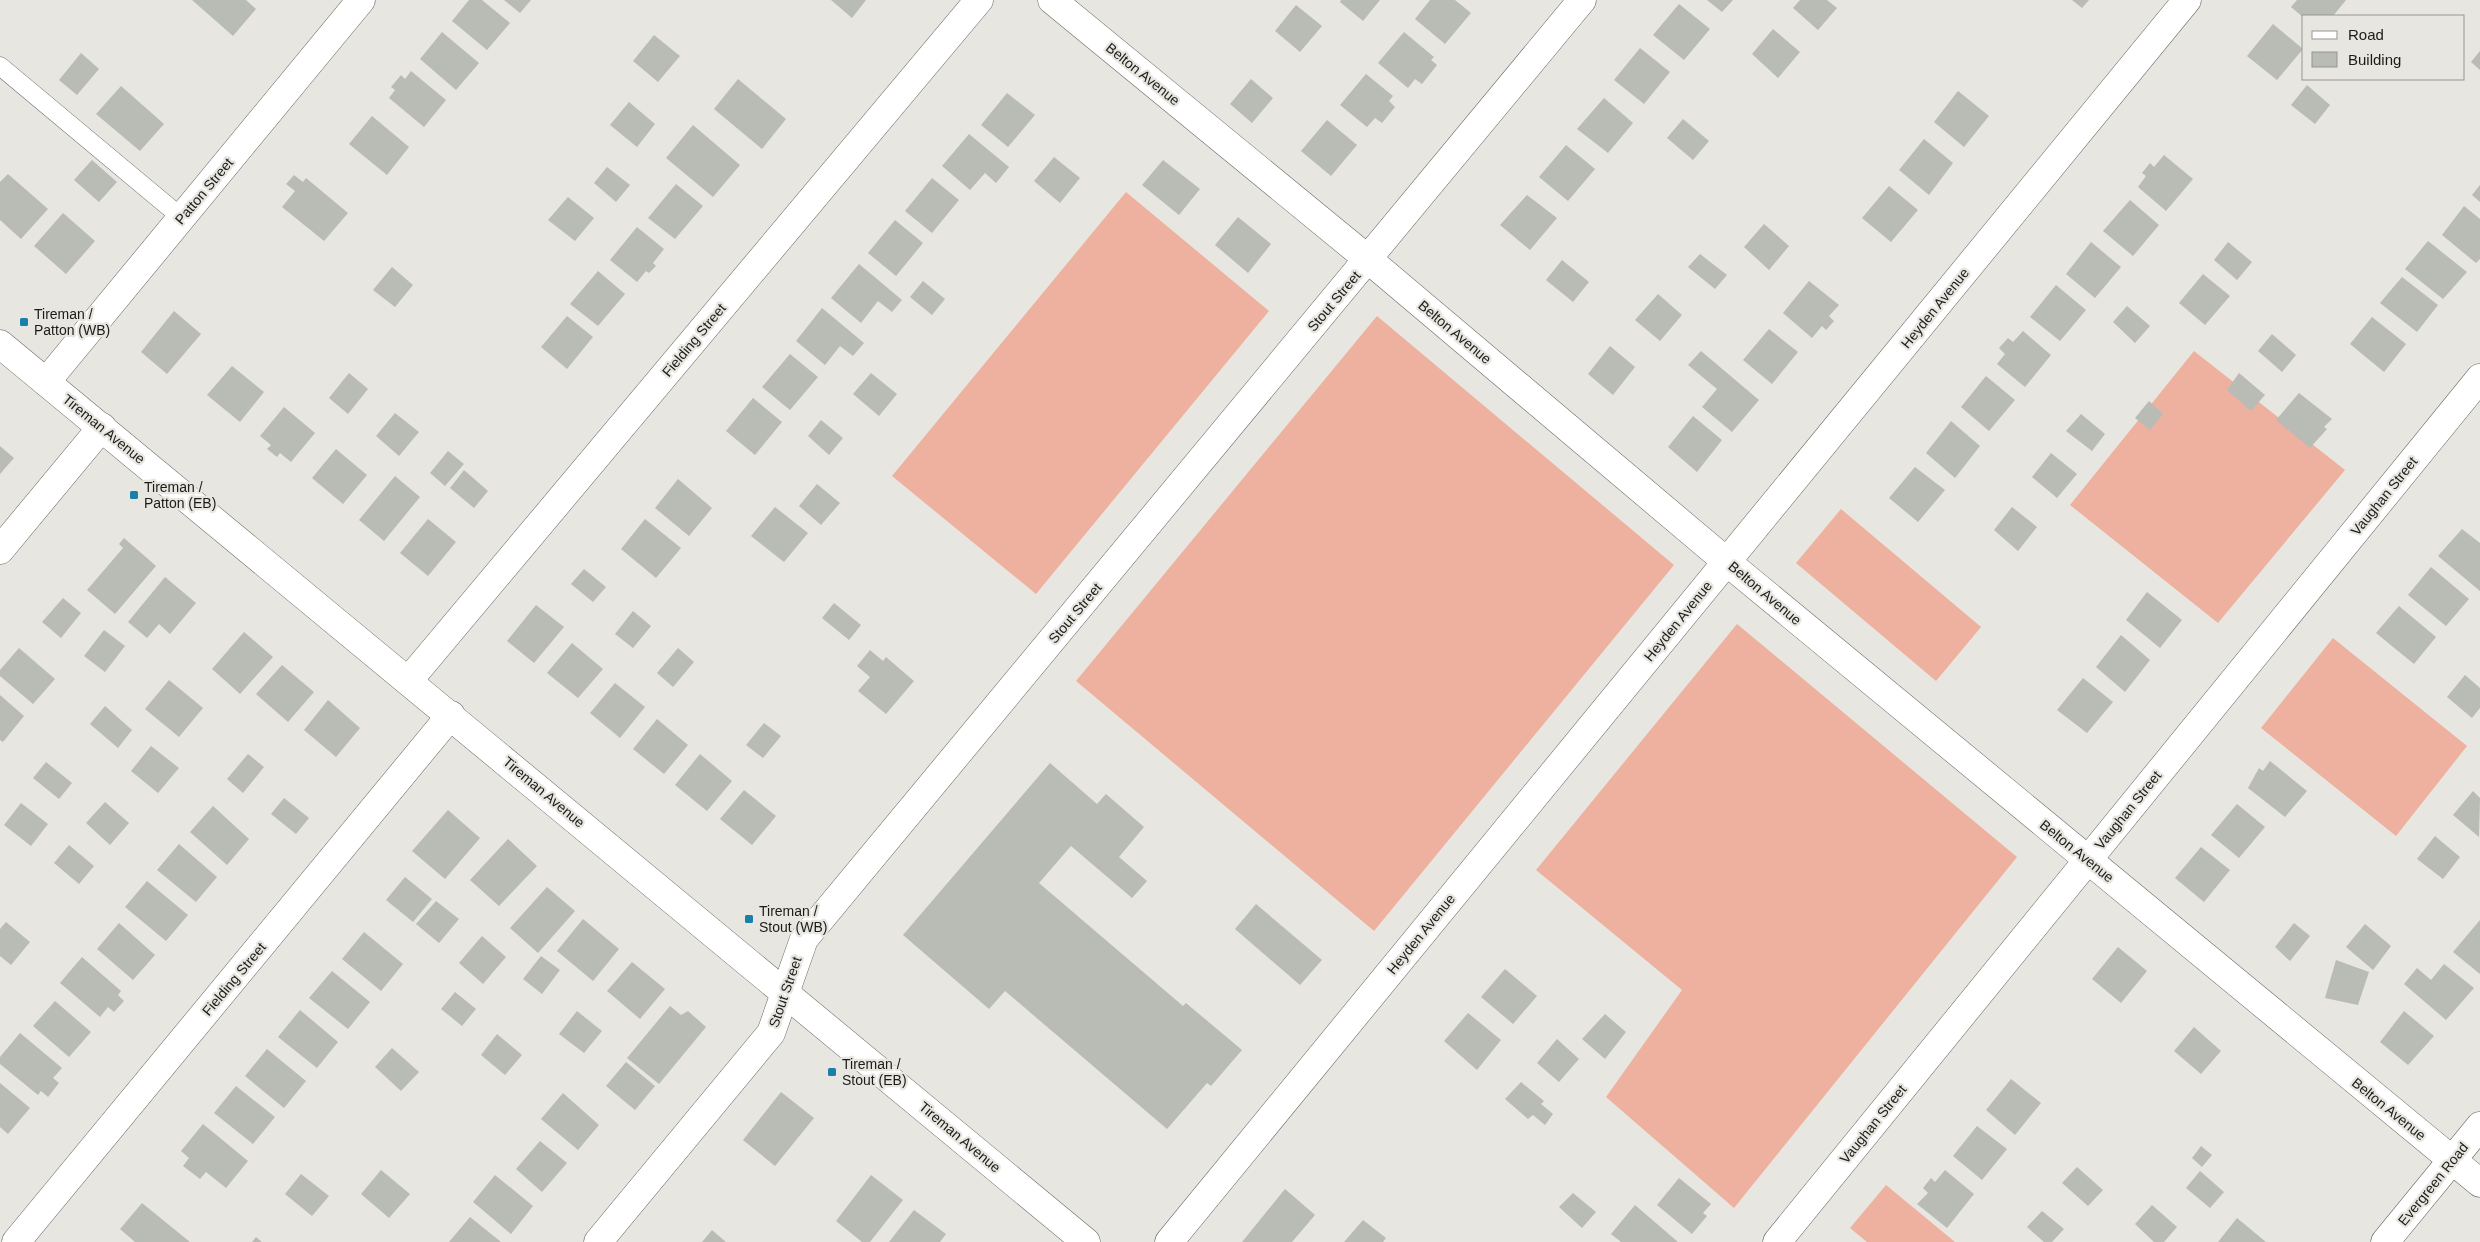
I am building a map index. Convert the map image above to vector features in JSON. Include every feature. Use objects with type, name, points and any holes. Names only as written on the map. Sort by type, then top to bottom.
[{"type":"street","name":"Patton Street","points":[[46,382],[361,0]]},
{"type":"street","name":"Fielding Street","points":[[409,680],[979,0]]},
{"type":"street","name":"Belton Avenue","points":[[1052,0],[1369,260],[1727,562],[2480,1184]]},
{"type":"street","name":"Stout Street","points":[[598,1242],[771,1033],[804,939],[1369,260],[1582,0]]},
{"type":"street","name":"Heyden Avenue","points":[[1169,1242],[2187,0]]},
{"type":"street","name":"Tireman Avenue","points":[[0,344],[409,680],[1086,1242]]},
{"type":"street","name":"Vaughan Street","points":[[1777,1242],[2480,378]]},
{"type":"street","points":[[0,550],[102,427]]},
{"type":"street","name":"Fielding Street","points":[[16,1242],[451,715]]},
{"type":"street","name":"Evergreen Road","points":[[2385,1242],[2480,1126]]},
{"type":"lane","points":[[0,66],[182,218]]},
{"type":"shaded area","points":[[1126,192],[1269,311],[1036,594],[892,476]]},
{"type":"shaded area","points":[[1377,316],[1674,565],[1374,931],[1076,681]]},
{"type":"shaded area","points":[[2194,351],[2345,470],[2218,623],[2070,505]]},
{"type":"shaded area","points":[[1841,509],[1981,627],[1936,681],[1796,563]]},
{"type":"shaded area","points":[[1737,624],[2017,857],[1734,1208],[1606,1097],[1682,990],[1536,870]]},
{"type":"shaded area","points":[[2333,638],[2467,746],[2396,836],[2261,728]]},
{"type":"shaded area","points":[[1886,1185],[1955,1242],[1867,1242],[1850,1228]]},
{"type":"building","points":[[192,0],[246,0],[256,9],[233,36]]},
{"type":"building","points":[[469,0],[482,0],[510,23],[487,50],[452,21]]},
{"type":"building","points":[[504,0],[531,0],[520,13]]},
{"type":"building","points":[[831,0],[866,0],[852,18]]},
{"type":"building","points":[[1341,0],[1380,0],[1363,21],[1340,2]]},
{"type":"building","points":[[1430,0],[1455,0],[1471,13],[1445,44],[1415,19]]},
{"type":"building","points":[[1707,0],[1733,0],[1722,12]]},
{"type":"building","points":[[1800,0],[1827,0],[1837,8],[1818,30],[1793,8]]},
{"type":"building","points":[[2072,0],[2089,0],[2082,8]]},
{"type":"building","points":[[2297,0],[2346,0],[2334,15],[2302,16],[2291,7]]},
{"type":"building","points":[[1679,4],[1710,29],[1684,60],[1653,35]]},
{"type":"building","points":[[1296,5],[1322,26],[1300,52],[1275,31]]},
{"type":"building","points":[[2273,24],[2302,48],[2277,80],[2247,56]]},
{"type":"building","points":[[1773,29],[1800,52],[1778,78],[1752,54]]},
{"type":"building","points":[[442,32],[479,63],[456,90],[420,59]]},
{"type":"building","points":[[1404,32],[1434,57],[1431,60],[1437,65],[1422,84],[1415,79],[1408,88],[1378,63]]},
{"type":"building","points":[[654,35],[680,56],[658,82],[633,61]]},
{"type":"building","points":[[1640,48],[1670,72],[1644,104],[1614,80]]},
{"type":"building","points":[[2480,51],[2480,70],[2471,62]]},
{"type":"building","points":[[81,53],[99,69],[77,95],[59,80]]},
{"type":"building","points":[[411,71],[446,100],[424,127],[389,98],[395,90],[391,87],[401,75],[405,79]]},
{"type":"building","points":[[1366,74],[1393,96],[1389,101],[1395,107],[1382,123],[1375,118],[1367,127],[1340,105]]},
{"type":"building","points":[[738,79],[786,119],[762,149],[714,109]]},
{"type":"building","points":[[1251,79],[1273,98],[1252,123],[1230,104]]},
{"type":"building","points":[[2307,85],[2330,105],[2315,124],[2291,105]]},
{"type":"building","points":[[121,86],[164,124],[140,151],[96,114]]},
{"type":"building","points":[[1958,91],[1989,116],[1964,147],[1934,122]]},
{"type":"building","points":[[1007,93],[1035,115],[1008,147],[981,125]]},
{"type":"building","points":[[1604,98],[1633,123],[1608,153],[1577,129]]},
{"type":"building","points":[[629,102],[655,124],[637,147],[610,125]]},
{"type":"building","points":[[372,116],[409,147],[387,175],[349,144]]},
{"type":"building","points":[[1683,119],[1709,141],[1693,160],[1667,138]]},
{"type":"building","points":[[1327,120],[1357,145],[1331,176],[1301,151]]},
{"type":"building","points":[[693,125],[740,165],[713,197],[666,158]]},
{"type":"building","points":[[969,134],[1009,167],[996,183],[985,173],[970,190],[942,166]]},
{"type":"building","points":[[1924,139],[1953,163],[1929,195],[1899,170]]},
{"type":"building","points":[[1566,145],[1595,169],[1568,201],[1539,177]]},
{"type":"building","points":[[2164,155],[2193,179],[2166,211],[2138,187],[2146,176],[2142,173],[2150,163],[2154,167]]},
{"type":"building","points":[[1054,157],[1080,178],[1060,203],[1034,181]]},
{"type":"building","points":[[92,160],[117,182],[99,202],[74,180]]},
{"type":"building","points":[[1163,160],[1200,189],[1179,215],[1142,185]]},
{"type":"building","points":[[607,167],[630,185],[616,202],[594,183]]},
{"type":"building","points":[[8,174],[48,209],[21,239],[0,220],[0,182]]},
{"type":"building","points":[[294,175],[303,182],[306,178],[348,213],[324,241],[282,207],[295,191],[286,184]]},
{"type":"building","points":[[932,178],[959,200],[932,233],[905,211]]},
{"type":"building","points":[[676,184],[703,206],[675,239],[648,218]]},
{"type":"building","points":[[2480,185],[2480,202],[2472,195]]},
{"type":"building","points":[[1889,186],[1918,210],[1891,242],[1862,218]]},
{"type":"building","points":[[1527,195],[1557,218],[1530,250],[1500,225]]},
{"type":"building","points":[[568,197],[594,218],[575,241],[548,220]]},
{"type":"building","points":[[2130,200],[2159,225],[2133,256],[2103,231]]},
{"type":"building","points":[[2464,206],[2480,219],[2480,259],[2476,263],[2442,235]]},
{"type":"building","points":[[63,213],[95,241],[66,274],[34,246]]},
{"type":"building","points":[[1238,217],[1271,244],[1248,273],[1215,245]]},
{"type":"building","points":[[895,220],[923,243],[896,276],[868,253]]},
{"type":"building","points":[[1764,224],[1789,246],[1769,270],[1744,247]]},
{"type":"building","points":[[637,227],[664,249],[653,263],[656,266],[649,273],[646,271],[637,282],[610,260]]},
{"type":"building","points":[[2428,241],[2467,272],[2443,299],[2405,269]]},
{"type":"building","points":[[2091,242],[2121,267],[2095,298],[2066,274]]},
{"type":"building","points":[[2228,242],[2252,262],[2237,280],[2214,260]]},
{"type":"building","points":[[1700,254],[1727,275],[1715,289],[1688,267]]},
{"type":"building","points":[[1562,260],[1589,282],[1573,302],[1546,280]]},
{"type":"building","points":[[859,264],[902,300],[892,312],[878,301],[861,323],[831,298]]},
{"type":"building","points":[[392,267],[413,285],[395,307],[373,290]]},
{"type":"building","points":[[598,271],[625,294],[598,326],[570,304]]},
{"type":"building","points":[[2203,274],[2230,296],[2205,325],[2179,303]]},
{"type":"building","points":[[2402,277],[2438,305],[2417,332],[2380,303]]},
{"type":"building","points":[[923,281],[945,299],[932,315],[910,297]]},
{"type":"building","points":[[1809,281],[1839,305],[1829,316],[1834,321],[1826,330],[1822,326],[1812,338],[1783,313]]},
{"type":"building","points":[[2056,285],[2086,310],[2060,341],[2030,317]]},
{"type":"building","points":[[1658,294],[1682,315],[1660,341],[1635,320]]},
{"type":"building","points":[[2127,306],[2150,326],[2135,343],[2113,322]]},
{"type":"building","points":[[822,308],[864,343],[853,356],[840,346],[825,365],[796,341]]},
{"type":"building","points":[[174,311],[201,334],[167,374],[141,352]]},
{"type":"building","points":[[567,316],[593,337],[567,369],[541,347]]},
{"type":"building","points":[[2372,317],[2406,344],[2384,372],[2350,344]]},
{"type":"building","points":[[1769,329],[1798,352],[1772,384],[1743,360]]},
{"type":"building","points":[[2023,331],[2051,355],[2025,387],[1997,364],[2005,354],[1999,348],[2008,338],[2013,342]]},
{"type":"building","points":[[2272,334],[2296,355],[2282,372],[2258,351]]},
{"type":"building","points":[[1610,346],[1635,367],[1613,395],[1588,374]]},
{"type":"building","points":[[1701,351],[1759,400],[1732,432],[1702,407],[1717,389],[1688,365]]},
{"type":"building","points":[[790,354],[818,377],[790,410],[762,387]]},
{"type":"building","points":[[232,366],[264,392],[240,422],[207,395]]},
{"type":"building","points":[[349,373],[368,389],[348,414],[329,398]]},
{"type":"building","points":[[871,373],[897,394],[879,416],[853,394]]},
{"type":"building","points":[[2239,373],[2265,395],[2251,411],[2227,390]]},
{"type":"building","points":[[1986,376],[2015,400],[1989,431],[1961,407]]},
{"type":"building","points":[[2299,393],[2332,419],[2324,427],[2327,429],[2310,448],[2276,420]]},
{"type":"building","points":[[753,398],[782,422],[755,455],[726,431]]},
{"type":"building","points":[[2149,401],[2163,414],[2150,430],[2135,418]]},
{"type":"building","points":[[284,407],[315,433],[291,462],[280,453],[277,457],[267,449],[271,445],[260,436]]},
{"type":"building","points":[[395,413],[419,432],[399,456],[376,436]]},
{"type":"building","points":[[2081,414],[2105,434],[2092,451],[2066,431]]},
{"type":"building","points":[[1693,416],[1722,440],[1697,472],[1668,447]]},
{"type":"building","points":[[821,420],[843,438],[829,455],[808,436]]},
{"type":"building","points":[[1951,421],[1980,446],[1955,478],[1926,453]]},
{"type":"building","points":[[0,446],[14,458],[0,474]]},
{"type":"building","points":[[336,449],[367,475],[343,504],[312,478]]},
{"type":"building","points":[[448,451],[464,464],[445,486],[430,473]]},
{"type":"building","points":[[2051,453],[2077,474],[2057,498],[2032,477]]},
{"type":"building","points":[[1915,467],[1945,490],[1918,522],[1889,498]]},
{"type":"building","points":[[464,470],[488,491],[474,508],[450,488]]},
{"type":"building","points":[[395,476],[420,497],[384,541],[359,520]]},
{"type":"building","points":[[678,479],[712,508],[689,536],[655,508]]},
{"type":"building","points":[[817,484],[840,503],[821,525],[799,506]]},
{"type":"building","points":[[775,507],[808,533],[784,562],[751,536]]},
{"type":"building","points":[[2012,507],[2037,527],[2018,551],[1994,530]]},
{"type":"building","points":[[428,519],[456,542],[428,576],[400,553]]},
{"type":"building","points":[[645,519],[681,548],[656,578],[621,549]]},
{"type":"building","points":[[2462,529],[2480,543],[2480,591],[2438,556]]},
{"type":"building","points":[[124,538],[156,566],[115,614],[87,590],[123,548],[119,544]]},
{"type":"building","points":[[2431,567],[2469,599],[2446,626],[2408,595]]},
{"type":"building","points":[[584,569],[606,587],[593,602],[571,584]]},
{"type":"building","points":[[165,577],[196,603],[170,634],[159,624],[147,638],[128,622]]},
{"type":"building","points":[[2147,592],[2182,620],[2160,648],[2126,620]]},
{"type":"building","points":[[63,598],[81,613],[61,638],[42,622]]},
{"type":"building","points":[[834,603],[861,625],[849,640],[822,618]]},
{"type":"building","points":[[536,605],[564,627],[534,663],[507,641]]},
{"type":"building","points":[[2399,606],[2436,637],[2414,664],[2376,633]]},
{"type":"building","points":[[633,611],[651,626],[633,648],[615,634]]},
{"type":"building","points":[[104,630],[125,646],[105,672],[84,656]]},
{"type":"building","points":[[244,632],[273,657],[240,694],[212,669]]},
{"type":"building","points":[[2121,635],[2150,660],[2125,692],[2096,667]]},
{"type":"building","points":[[572,643],[603,669],[578,698],[547,673]]},
{"type":"building","points":[[19,648],[55,679],[33,704],[0,676],[0,670]]},
{"type":"building","points":[[678,648],[694,662],[673,687],[657,673]]},
{"type":"building","points":[[870,650],[883,661],[886,657],[914,681],[886,714],[858,691],[870,677],[857,666]]},
{"type":"building","points":[[282,665],[314,692],[288,722],[256,694]]},
{"type":"building","points":[[2465,675],[2480,688],[2480,708],[2472,718],[2447,697]]},
{"type":"building","points":[[2083,678],[2113,702],[2087,733],[2057,710]]},
{"type":"building","points":[[169,680],[203,708],[179,737],[145,709]]},
{"type":"building","points":[[615,683],[645,707],[620,738],[590,713]]},
{"type":"building","points":[[0,695],[24,716],[3,742],[0,740]]},
{"type":"building","points":[[328,700],[360,728],[336,757],[304,730]]},
{"type":"building","points":[[105,706],[132,730],[118,748],[90,724]]},
{"type":"building","points":[[657,719],[688,745],[664,774],[633,749]]},
{"type":"building","points":[[764,723],[781,736],[763,758],[746,745]]},
{"type":"building","points":[[151,746],[179,768],[158,793],[131,771]]},
{"type":"building","points":[[248,754],[264,767],[243,793],[227,779]]},
{"type":"building","points":[[700,754],[732,781],[707,811],[675,785]]},
{"type":"building","points":[[2270,761],[2307,791],[2285,817],[2248,788],[2259,768],[2263,771]]},
{"type":"building","points":[[46,762],[72,783],[59,799],[33,778]]},
{"type":"building","points":[[1050,763],[1097,804],[1106,794],[1144,827],[1119,857],[1147,881],[1132,898],[1071,846],[1039,883],[1183,1006],[1186,1003],[1242,1050],[1211,1086],[1207,1083],[1167,1129],[1005,991],[989,1009],[903,935]]},
{"type":"building","points":[[744,790],[776,816],[752,845],[720,819]]},
{"type":"building","points":[[2473,791],[2480,798],[2479,837],[2453,815]]},
{"type":"building","points":[[284,798],[309,818],[296,834],[271,814]]},
{"type":"building","points":[[105,802],[129,823],[110,845],[86,823]]},
{"type":"building","points":[[21,803],[48,824],[31,846],[4,825]]},
{"type":"building","points":[[2237,804],[2265,827],[2239,858],[2211,835]]},
{"type":"building","points":[[213,806],[249,839],[227,865],[190,832]]},
{"type":"building","points":[[448,810],[480,838],[445,879],[412,851]]},
{"type":"building","points":[[2435,836],[2460,857],[2443,879],[2417,859]]},
{"type":"building","points":[[508,839],[537,866],[499,906],[470,880]]},
{"type":"building","points":[[179,844],[217,877],[196,902],[157,870]]},
{"type":"building","points":[[69,845],[94,866],[79,884],[54,863]]},
{"type":"building","points":[[2201,847],[2230,870],[2204,902],[2175,878]]},
{"type":"building","points":[[405,877],[432,899],[413,922],[386,900]]},
{"type":"building","points":[[147,881],[188,915],[166,941],[125,907]]},
{"type":"building","points":[[547,887],[575,911],[538,953],[510,928]]},
{"type":"building","points":[[436,901],[459,919],[439,943],[416,924]]},
{"type":"building","points":[[1256,904],[1322,960],[1300,985],[1235,929]]},
{"type":"building","points":[[583,919],[619,949],[593,981],[557,951]]},
{"type":"building","points":[[2480,920],[2480,974],[2453,952]]},
{"type":"building","points":[[6,922],[30,942],[11,965],[0,956],[0,929]]},
{"type":"building","points":[[119,923],[155,955],[133,980],[97,949]]},
{"type":"building","points":[[2294,923],[2310,936],[2290,961],[2275,947]]},
{"type":"building","points":[[2365,924],[2391,946],[2373,970],[2346,947]]},
{"type":"building","points":[[364,932],[403,964],[381,991],[342,959]]},
{"type":"building","points":[[482,936],[506,957],[483,984],[459,963]]},
{"type":"building","points":[[2118,947],[2147,971],[2121,1003],[2092,979]]},
{"type":"building","points":[[541,956],[560,970],[542,994],[523,979]]},
{"type":"building","points":[[82,957],[121,991],[118,995],[124,1001],[114,1012],[108,1007],[100,1017],[60,983]]},
{"type":"building","points":[[2336,960],[2369,972],[2358,1005],[2325,998]]},
{"type":"building","points":[[632,962],[665,989],[640,1019],[607,991]]},
{"type":"building","points":[[2444,964],[2474,988],[2446,1020],[2404,984],[2417,968],[2431,980]]},
{"type":"building","points":[[1505,969],[1537,996],[1513,1024],[1481,997]]},
{"type":"building","points":[[332,971],[370,1002],[348,1029],[309,998]]},
{"type":"building","points":[[455,992],[476,1009],[462,1026],[441,1009]]},
{"type":"building","points":[[55,1001],[91,1032],[69,1057],[33,1026]]},
{"type":"building","points":[[670,1006],[681,1015],[688,1011],[706,1027],[659,1084],[627,1058]]},
{"type":"building","points":[[300,1010],[338,1042],[317,1068],[278,1037]]},
{"type":"building","points":[[577,1011],[602,1031],[584,1053],[559,1034]]},
{"type":"building","points":[[2404,1011],[2434,1036],[2408,1065],[2380,1042]]},
{"type":"building","points":[[1468,1013],[1501,1040],[1477,1070],[1444,1041]]},
{"type":"building","points":[[1605,1014],[1626,1032],[1605,1059],[1582,1039]]},
{"type":"building","points":[[2194,1027],[2221,1051],[2201,1074],[2174,1051]]},
{"type":"building","points":[[20,1033],[62,1068],[53,1078],[59,1083],[48,1097],[41,1091],[38,1095],[0,1064],[0,1057]]},
{"type":"building","points":[[497,1034],[522,1055],[505,1075],[481,1055]]},
{"type":"building","points":[[1557,1039],[1579,1059],[1559,1082],[1537,1063]]},
{"type":"building","points":[[392,1048],[419,1072],[401,1091],[375,1067]]},
{"type":"building","points":[[267,1049],[306,1081],[284,1108],[245,1076]]},
{"type":"building","points":[[626,1062],[655,1086],[635,1110],[606,1086]]},
{"type":"building","points":[[2011,1079],[2041,1103],[2015,1135],[1986,1110]]},
{"type":"building","points":[[1521,1082],[1544,1101],[1541,1104],[1553,1114],[1545,1125],[1533,1115],[1528,1119],[1505,1099]]},
{"type":"building","points":[[0,1083],[30,1108],[8,1134],[0,1127]]},
{"type":"building","points":[[236,1086],[275,1117],[253,1144],[214,1113]]},
{"type":"building","points":[[781,1092],[814,1118],[775,1166],[743,1140]]},
{"type":"building","points":[[563,1093],[599,1125],[578,1150],[541,1119]]},
{"type":"building","points":[[203,1124],[248,1161],[226,1188],[206,1172],[200,1179],[183,1166],[189,1158],[181,1151]]},
{"type":"building","points":[[1977,1126],[2007,1149],[1982,1180],[1953,1156]]},
{"type":"building","points":[[540,1141],[567,1163],[542,1192],[516,1169]]},
{"type":"building","points":[[2201,1146],[2212,1155],[2202,1167],[2192,1158]]},
{"type":"building","points":[[2077,1167],[2103,1190],[2088,1206],[2062,1183]]},
{"type":"building","points":[[381,1170],[410,1194],[389,1218],[361,1194]]},
{"type":"building","points":[[1945,1170],[1974,1194],[1947,1228],[1917,1204],[1928,1193],[1923,1188],[1931,1178],[1935,1182]]},
{"type":"building","points":[[2200,1171],[2224,1192],[2210,1208],[2186,1188]]},
{"type":"building","points":[[301,1174],[329,1196],[312,1216],[285,1194]]},
{"type":"building","points":[[495,1175],[533,1206],[511,1234],[473,1202]]},
{"type":"building","points":[[871,1175],[903,1200],[870,1242],[862,1242],[836,1221]]},
{"type":"building","points":[[1679,1178],[1711,1204],[1703,1213],[1707,1216],[1692,1234],[1657,1205]]},
{"type":"building","points":[[1285,1189],[1315,1215],[1292,1242],[1242,1242]]},
{"type":"building","points":[[1573,1193],[1596,1212],[1582,1228],[1559,1207]]},
{"type":"building","points":[[142,1203],[190,1242],[135,1242],[120,1229]]},
{"type":"building","points":[[1635,1205],[1678,1242],[1621,1242],[1611,1234]]},
{"type":"building","points":[[2152,1205],[2177,1227],[2164,1242],[2154,1242],[2135,1224]]},
{"type":"building","points":[[914,1210],[946,1234],[940,1242],[889,1242]]},
{"type":"building","points":[[2042,1211],[2064,1229],[2052,1242],[2044,1242],[2027,1227]]},
{"type":"building","points":[[470,1217],[501,1242],[449,1242]]},
{"type":"building","points":[[2237,1218],[2266,1242],[2218,1242]]},
{"type":"building","points":[[1363,1220],[1386,1238],[1383,1242],[1344,1242]]},
{"type":"building","points":[[712,1230],[726,1242],[702,1242]]},
{"type":"building","points":[[256,1237],[262,1242],[252,1242]]},
{"type":"place","name":"Tireman / Patton (WB)","points":[[24,322]]},
{"type":"place","name":"Tireman / Patton (EB)","points":[[134,495]]},
{"type":"place","name":"Tireman / Stout (WB)","points":[[749,919]]},
{"type":"place","name":"Tireman / Stout (EB)","points":[[832,1072]]}]
